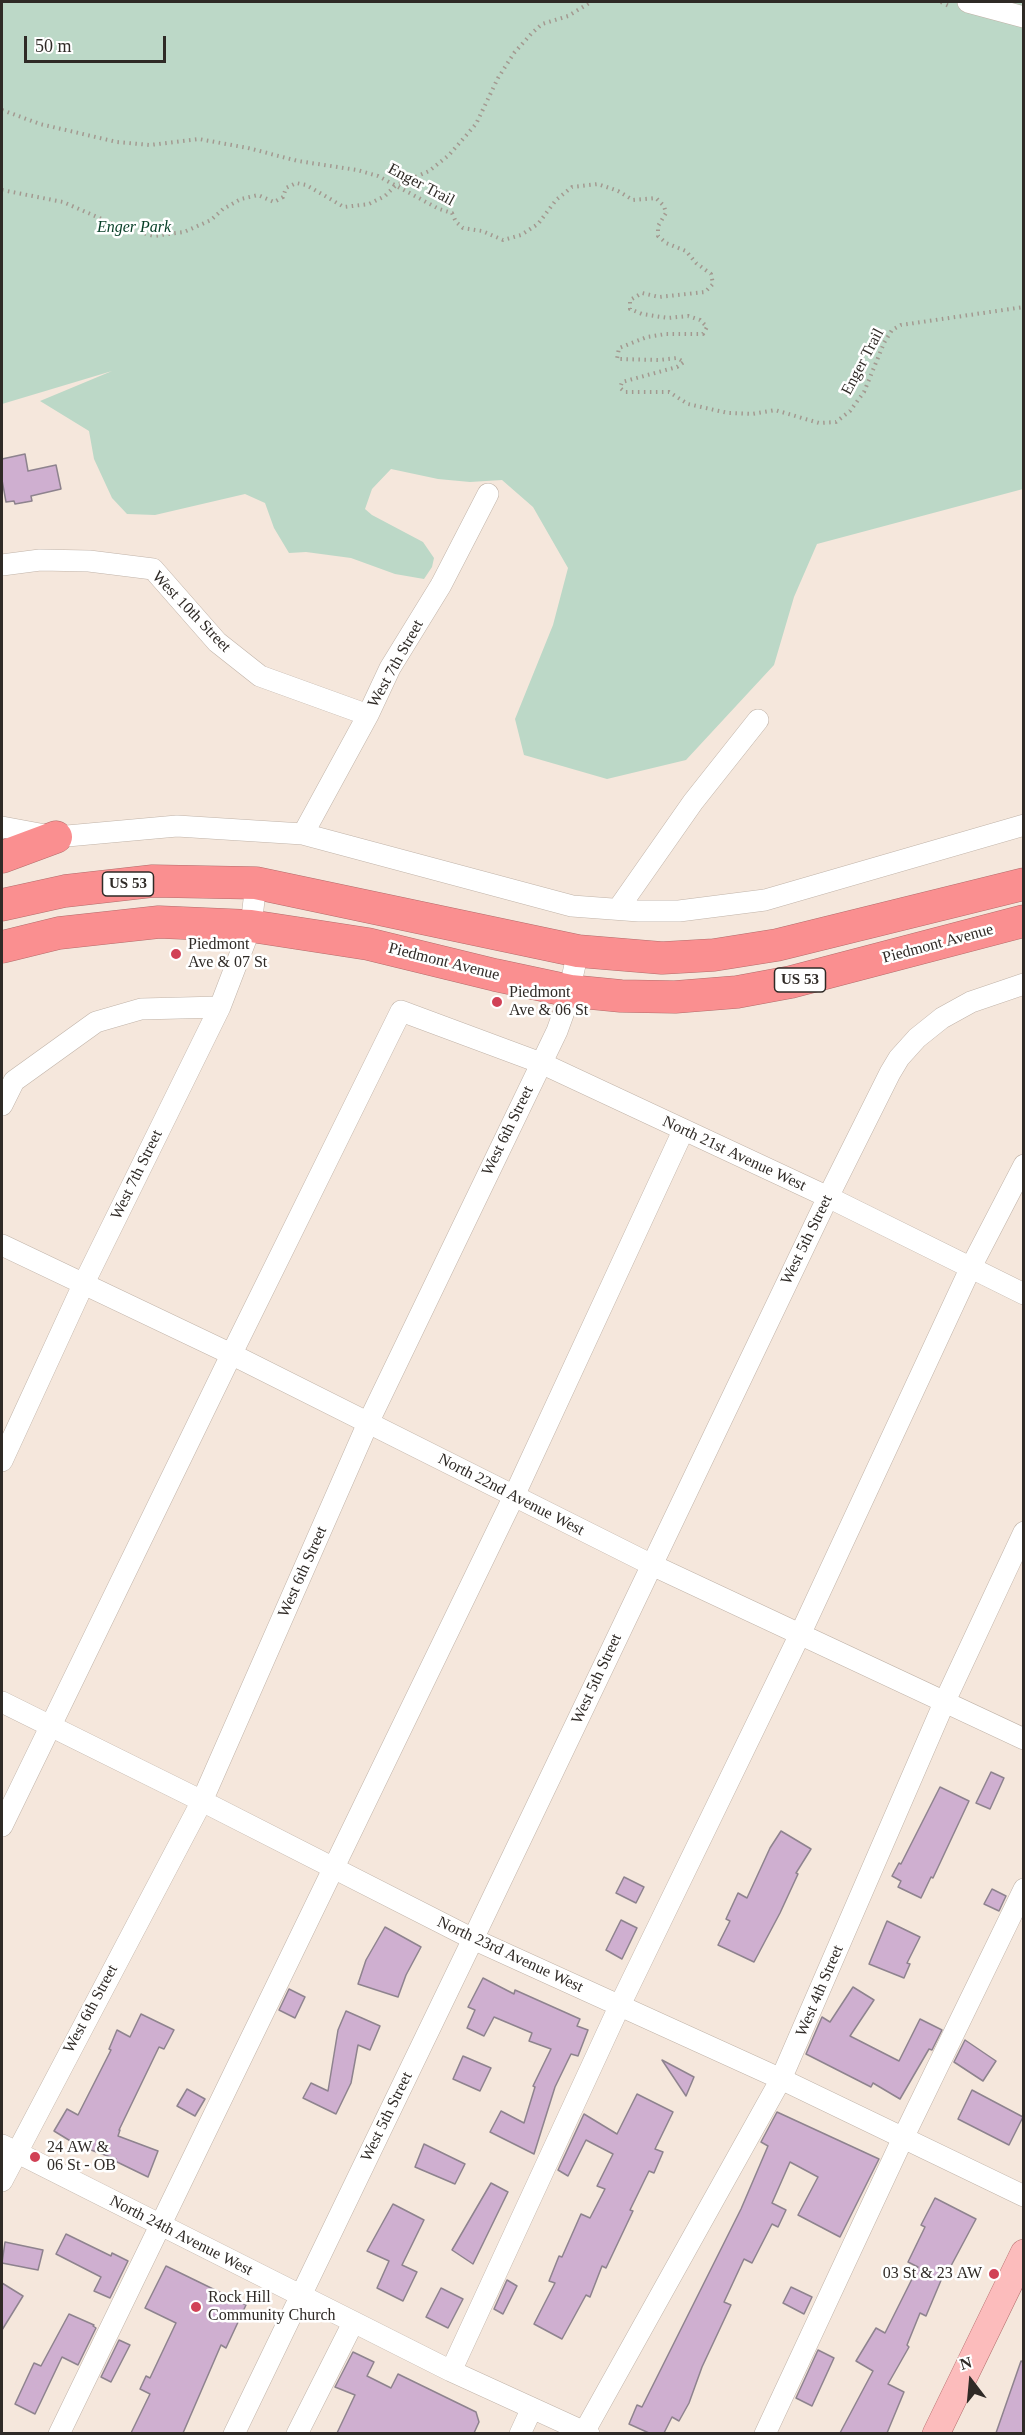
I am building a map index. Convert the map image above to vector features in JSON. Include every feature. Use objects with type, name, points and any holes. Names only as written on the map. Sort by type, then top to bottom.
[{"type":"highway","points":[[2,857],[56,837]]},
{"type":"highway","name":"US 53","points":[[2,905],[65,891],[153,881],[256,883],[578,951],[662,958],[738,952],[798,941],[1023,884]]},
{"type":"highway","name":"Piedmont Avenue","points":[[2,947],[59,933],[159,922],[251,926],[368,944],[570,991],[643,997],[737,992],[816,976],[1023,921]]},
{"type":"main road","points":[[936,2433],[1023,2253]]},
{"type":"street","points":[[968,2],[1023,17]]},
{"type":"street","name":"West 7th Street","points":[[303,834],[368,716],[390,668],[441,585],[488,494]]},
{"type":"street","name":"West 10th Street","points":[[2,565],[40,560],[89,561],[153,569],[217,642],[260,676],[368,716]]},
{"type":"street","points":[[618,909],[687,810],[758,720]]},
{"type":"street","points":[[2,827],[56,837],[177,826],[303,834],[572,906],[679,911],[765,900],[1023,825]]},
{"type":"street","name":"West 7th Street","points":[[2,1461],[83,1285],[219,1006],[251,926],[256,883]]},
{"type":"street","name":"West 6th Street","points":[[2,2181],[9,2148],[202,1801],[368,1423],[562,1017],[578,951]]},
{"type":"street","name":"West 5th Street","points":[[234,2433],[473,1940],[828,1197],[890,1073],[911,1045],[928,1029],[957,1009],[986,996],[1023,984]]},
{"type":"street","points":[[2,1105],[14,1081],[96,1022],[141,1009],[219,1006]]},
{"type":"street","name":"North 21st Avenue West","points":[[231,1354],[401,1011],[541,1063],[828,1197],[1023,1294]]},
{"type":"street","points":[[59,2433],[514,1496],[683,1131]]},
{"type":"street","points":[[451,2371],[619,2007],[800,1635],[970,1268],[1023,1165]]},
{"type":"street","name":"North 22nd Avenue West","points":[[2,1245],[231,1354],[652,1565],[1023,1739]]},
{"type":"street","points":[[2,1826],[231,1354]]},
{"type":"street","name":"West 4th Street","points":[[586,2433],[781,2079],[944,1703],[1023,1532]]},
{"type":"street","name":"North 23rd Avenue West","points":[[2,1702],[202,1801],[473,1940],[781,2079],[1023,2196]]},
{"type":"street","points":[[765,2433],[1023,1889]]},
{"type":"street","name":"North 24th Avenue West","points":[[9,2148],[300,2297],[451,2371],[586,2433]]},
{"type":"street","points":[[297,2433],[353,2323]]},
{"type":"street","points":[[520,2433],[532,2408]]},
{"type":"path","points":[[2,190],[63,202],[120,227],[154,236],[184,232],[211,220],[223,208],[241,199],[258,195],[274,202],[283,197],[286,188],[296,183],[306,185],[344,207],[369,204],[385,196],[394,186],[429,171],[449,155],[476,124],[498,78],[514,53],[531,34],[542,24],[568,16],[591,2]]},
{"type":"path","name":"Enger Trail","points":[[2,110],[40,124],[117,142],[150,145],[199,139],[248,148],[298,161],[357,170],[378,176],[439,209],[452,213],[456,222],[463,228],[482,231],[503,240],[521,234],[538,224],[556,200],[572,187],[598,184],[618,190],[633,200],[656,198],[664,206],[666,213],[658,226],[658,236],[666,243],[686,251],[696,263],[711,274],[713,284],[705,292],[659,297],[642,293],[630,300],[630,309],[642,314],[668,318],[688,316],[700,320],[708,327],[703,334],[666,334],[647,337],[619,348],[617,359],[676,358],[684,362],[677,367],[622,382],[620,388],[625,392],[669,392],[688,404],[728,413],[752,414],[775,410],[819,423],[836,422],[850,411],[864,392],[892,330],[911,323],[1023,307]]},
{"type":"green space","name":"Enger Park","points":[[2,2],[1023,2],[1023,489],[817,544],[794,597],[774,665],[686,760],[607,779],[524,755],[515,719],[553,625],[568,568],[533,507],[502,480],[470,482],[438,479],[391,469],[372,489],[365,509],[423,542],[434,558],[432,567],[424,579],[395,574],[351,558],[306,552],[289,553],[274,528],[265,503],[245,494],[155,515],[127,514],[112,498],[94,459],[89,431],[40,401],[112,371],[2,404]]},
{"type":"building","points":[[25,454],[28,471],[56,465],[61,489],[31,496],[32,501],[15,504],[14,501],[6,502],[2,480],[2,459]]},
{"type":"building","points":[[991,1772],[1004,1778],[990,1809],[976,1803]]},
{"type":"building","points":[[940,1787],[969,1801],[933,1878],[931,1877],[921,1898],[898,1887],[901,1881],[892,1876],[899,1863],[901,1864]]},
{"type":"building","points":[[781,1831],[811,1849],[796,1873],[798,1874],[780,1913],[754,1962],[718,1945],[730,1921],[726,1919],[738,1893],[747,1898],[770,1848]]},
{"type":"building","points":[[624,1877],[644,1887],[636,1903],[616,1893]]},
{"type":"building","points":[[992,1889],[1006,1896],[999,1911],[984,1904]]},
{"type":"building","points":[[621,1920],[637,1928],[622,1959],[606,1950]]},
{"type":"building","points":[[887,1921],[920,1937],[907,1963],[910,1964],[904,1978],[869,1964]]},
{"type":"building","points":[[385,1927],[421,1947],[406,1975],[398,1997],[358,1984],[366,1960]]},
{"type":"building","points":[[483,1978],[514,1994],[515,1990],[580,2019],[577,2026],[588,2030],[578,2056],[571,2054],[555,2087],[534,2154],[490,2132],[501,2111],[524,2123],[535,2087],[533,2086],[551,2049],[529,2041],[532,2033],[494,2017],[484,2036],[467,2028],[475,2010],[468,2007]]},
{"type":"building","points":[[853,1987],[874,2000],[850,2036],[899,2061],[920,2019],[942,2030],[932,2050],[929,2049],[900,2099],[873,2083],[871,2087],[806,2054],[822,2017],[830,2022]]},
{"type":"building","points":[[289,1989],[305,1997],[295,2018],[279,2010]]},
{"type":"building","points":[[346,2011],[380,2026],[370,2050],[358,2045],[351,2083],[336,2114],[303,2098],[311,2083],[328,2091],[338,2030]]},
{"type":"building","points":[[141,2014],[174,2030],[164,2049],[159,2047],[119,2130],[118,2136],[158,2151],[148,2177],[115,2161],[116,2159],[77,2145],[54,2131],[67,2109],[78,2115],[111,2050],[109,2049],[117,2030],[130,2037]]},
{"type":"building","points":[[965,2040],[996,2061],[983,2081],[954,2062]]},
{"type":"building","points":[[463,2056],[491,2068],[480,2091],[453,2079]]},
{"type":"building","points":[[662,2060],[694,2077],[686,2096]]},
{"type":"building","points":[[187,2089],[205,2099],[195,2116],[177,2106]]},
{"type":"building","points":[[972,2090],[1023,2117],[1009,2145],[958,2119]]},
{"type":"building","points":[[637,2094],[673,2112],[655,2149],[663,2152],[654,2173],[649,2171],[606,2268],[602,2266],[590,2297],[586,2295],[562,2339],[534,2324],[555,2283],[549,2281],[559,2256],[562,2257],[581,2214],[590,2218],[605,2189],[597,2186],[613,2154],[586,2140],[568,2176],[558,2170],[584,2114],[617,2134]]},
{"type":"building","points":[[777,2112],[879,2159],[840,2237],[798,2215],[818,2177],[790,2162],[772,2203],[786,2210],[778,2227],[772,2224],[752,2263],[744,2259],[724,2302],[731,2305],[702,2367],[689,2403],[679,2421],[672,2417],[664,2433],[649,2433],[629,2424],[637,2405],[642,2407],[741,2209],[768,2146],[761,2142]]},
{"type":"building","points":[[424,2144],[465,2164],[455,2184],[415,2167]]},
{"type":"building","points":[[491,2183],[508,2192],[473,2264],[452,2250]]},
{"type":"building","points":[[935,2198],[976,2219],[944,2279],[942,2278],[926,2316],[920,2313],[907,2345],[909,2347],[888,2384],[904,2392],[887,2433],[840,2433],[873,2371],[856,2361],[876,2328],[885,2333],[918,2267],[908,2262],[925,2227],[921,2225]]},
{"type":"building","points":[[393,2204],[424,2220],[402,2265],[417,2272],[403,2301],[377,2288],[389,2261],[367,2251]]},
{"type":"building","points":[[66,2234],[111,2256],[112,2253],[128,2261],[110,2298],[94,2291],[101,2277],[56,2254]]},
{"type":"building","points":[[5,2242],[43,2250],[38,2270],[2,2263]]},
{"type":"building","points":[[166,2266],[246,2305],[226,2348],[221,2345],[183,2433],[131,2433],[150,2394],[140,2389],[146,2376],[150,2378],[176,2323],[145,2308]]},
{"type":"building","points":[[507,2280],[517,2286],[503,2314],[494,2309]]},
{"type":"building","points":[[2,2283],[23,2296],[2,2330]]},
{"type":"building","points":[[791,2287],[812,2297],[804,2314],[783,2303]]},
{"type":"building","points":[[441,2288],[463,2299],[448,2328],[426,2317]]},
{"type":"building","points":[[69,2314],[96,2328],[78,2365],[62,2357],[35,2414],[15,2404],[34,2363],[41,2366]]},
{"type":"building","points":[[119,2340],[130,2345],[111,2382],[101,2377]]},
{"type":"building","points":[[818,2350],[834,2358],[812,2406],[796,2398]]},
{"type":"building","points":[[353,2352],[374,2362],[367,2376],[391,2388],[398,2374],[476,2412],[479,2422],[474,2433],[337,2433],[355,2395],[335,2387]]},
{"type":"building","points":[[1021,2361],[1023,2362],[1023,2433],[996,2433]]},
{"type":"place","name":"Piedmont Ave & 07 St","points":[[176,954]]},
{"type":"place","name":"Piedmont Ave & 06 St","points":[[497,1002]]},
{"type":"place","name":"24 AW & 06 St - OB","points":[[35,2157]]},
{"type":"place","name":"03 St & 23 AW","points":[[994,2274]]},
{"type":"place","name":"Rock Hill Community Church","points":[[196,2307]]}]
